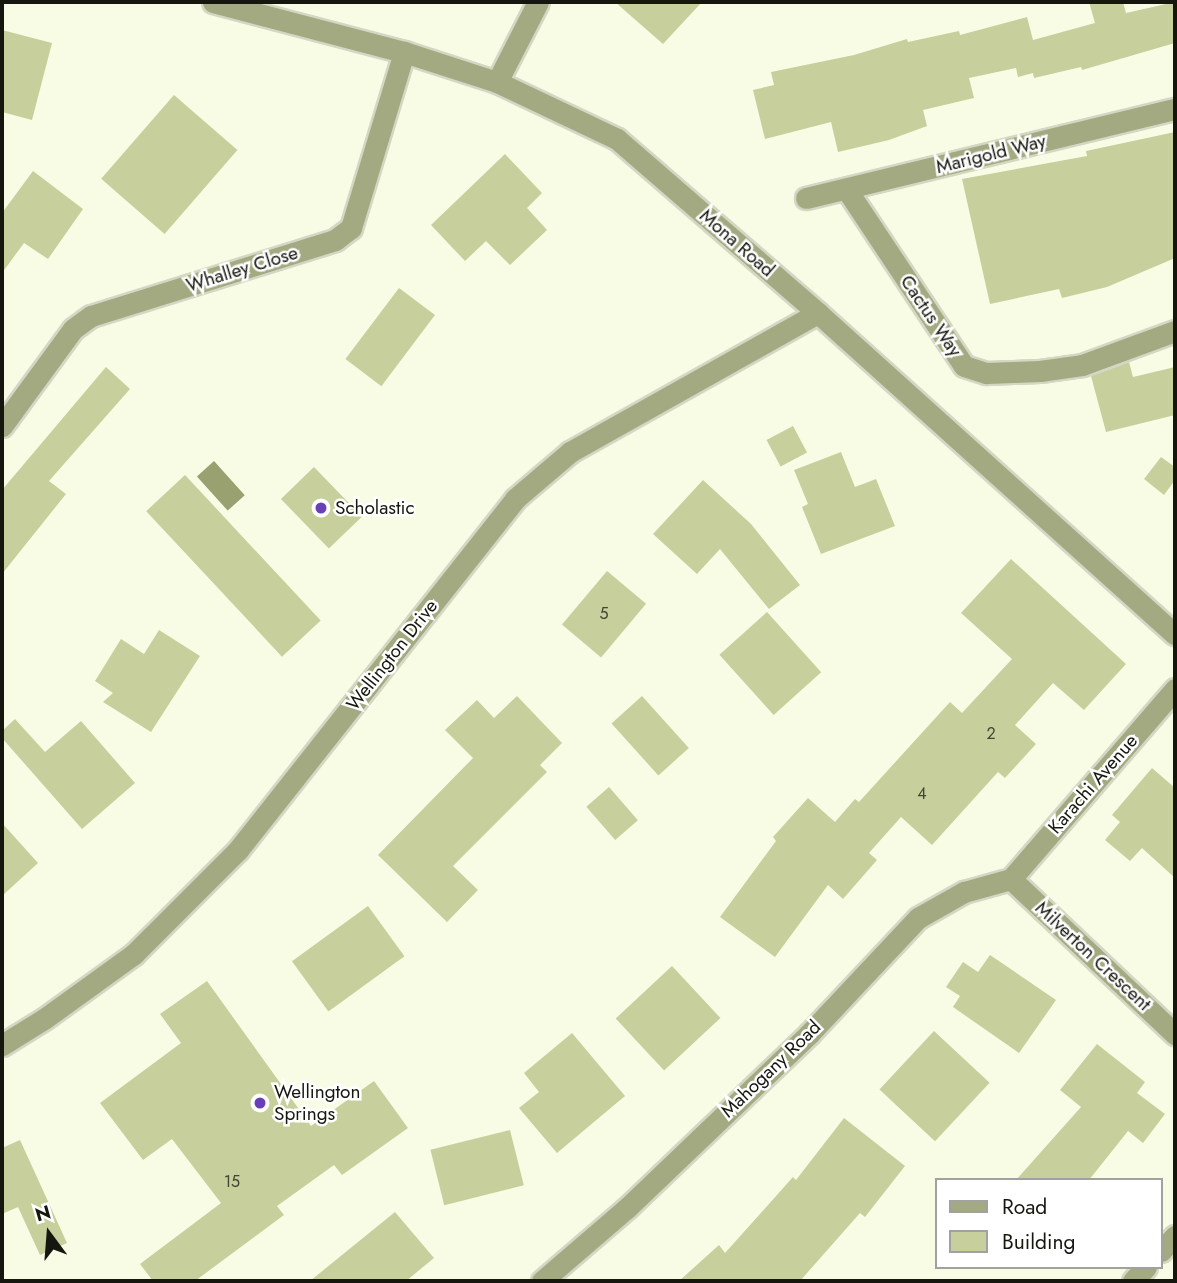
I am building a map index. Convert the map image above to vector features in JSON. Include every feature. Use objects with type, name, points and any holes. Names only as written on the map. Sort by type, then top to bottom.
[{"type":"street","name":"Mona Road","points":[[213,2],[404,52],[497,82],[617,139],[818,313],[1175,634]]},
{"type":"street","points":[[497,82],[538,2]]},
{"type":"street","name":"Whalley Close","points":[[2,426],[73,329],[90,316],[335,240],[351,228],[404,52]]},
{"type":"street","name":"Marigold Way","points":[[806,198],[1175,109]]},
{"type":"street","name":"Cactus Way","points":[[847,190],[964,366],[986,373],[1040,371],[1082,365],[1175,331]]},
{"type":"street","name":"Wellington Drive","points":[[2,1045],[44,1019],[134,954],[238,850],[515,499],[570,452],[818,313]]},
{"type":"street","name":"Karachi Avenue","points":[[1011,879],[1175,689]]},
{"type":"street","name":"Milverton Crescent","points":[[1011,879],[1175,1034]]},
{"type":"street","name":"Mahogany Road","points":[[542,1281],[627,1208],[809,1034],[918,918],[964,892],[1011,879]]},
{"type":"street","points":[[1163,1249],[1175,1236]]},
{"type":"shaded area","points":[[214,461],[245,495],[228,511],[197,476]]},
{"type":"building","points":[[615,2],[702,2],[663,44]]},
{"type":"building","points":[[1089,2],[1123,2],[1126,13],[1175,2],[1175,43],[1082,70],[1081,67],[1034,78],[1033,73],[1018,77],[1016,68],[969,78],[974,98],[923,110],[927,126],[889,140],[838,152],[831,122],[765,139],[753,90],[774,85],[771,72],[854,55],[907,39],[908,42],[959,31],[960,35],[1027,17],[1033,40],[1095,23]]},
{"type":"building","points":[[2,30],[52,43],[32,120],[2,112]]},
{"type":"building","points":[[174,95],[237,150],[165,234],[101,179]]},
{"type":"building","points":[[1175,132],[1175,258],[1107,287],[1062,298],[1059,289],[990,304],[962,179],[1087,156],[1086,151]]},
{"type":"building","points":[[505,154],[542,193],[527,208],[547,230],[510,265],[486,241],[465,261],[431,225]]},
{"type":"building","points":[[33,171],[83,209],[48,259],[24,243],[2,273],[2,213]]},
{"type":"building","points":[[399,288],[435,315],[381,386],[345,359]]},
{"type":"building","points":[[1129,362],[1133,377],[1175,367],[1175,415],[1106,432],[1091,376]]},
{"type":"building","points":[[106,367],[130,389],[49,481],[66,494],[2,574],[2,490]]},
{"type":"building","points":[[793,426],[807,452],[781,467],[767,440]]},
{"type":"building","points":[[841,452],[855,487],[876,479],[895,526],[821,554],[802,507],[808,504],[794,470]]},
{"type":"building","points":[[1161,457],[1175,467],[1175,480],[1164,495],[1144,479]]},
{"type":"building","name":"Scholastic","points":[[314,467],[362,517],[329,549],[281,499]]},
{"type":"building","points":[[185,475],[321,621],[282,657],[146,511]]},
{"type":"building","points":[[703,480],[751,524],[800,585],[769,609],[720,549],[697,574],[653,534]]},
{"type":"building","points":[[1011,559],[1126,664],[1084,710],[1053,683],[1015,725],[1036,744],[1005,778],[998,772],[932,845],[901,817],[869,853],[877,860],[843,899],[828,885],[775,957],[720,917],[776,841],[773,837],[808,798],[835,822],[855,799],[859,802],[950,702],[962,713],[1012,659],[961,613]]},
{"type":"building","points":[[607,571],[646,604],[601,657],[562,625]]},
{"type":"building","points":[[767,612],[821,672],[774,715],[719,655]]},
{"type":"building","points":[[159,630],[200,656],[151,732],[103,702],[113,693],[95,681],[121,639],[144,654]]},
{"type":"building","points":[[517,696],[562,743],[540,765],[547,772],[453,866],[478,890],[447,922],[378,855],[473,758],[445,730],[477,700],[494,718]]},
{"type":"building","points":[[642,696],[689,748],[658,775],[612,723]]},
{"type":"building","points":[[15,719],[45,752],[81,721],[135,783],[82,829],[2,738],[2,731]]},
{"type":"building","points":[[1152,768],[1175,788],[1175,878],[1142,848],[1130,861],[1105,840],[1120,822],[1112,815]]},
{"type":"building","points":[[609,787],[638,820],[615,840],[586,807]]},
{"type":"building","points":[[2,823],[38,863],[2,896]]},
{"type":"building","points":[[368,906],[404,956],[328,1011],[292,961]]},
{"type":"building","points":[[990,955],[1056,1000],[1019,1053],[953,1007],[960,996],[946,987],[963,962],[978,972]]},
{"type":"building","points":[[672,966],[720,1018],[664,1070],[616,1019]]},
{"type":"building","points":[[207,981],[311,1126],[374,1081],[408,1128],[342,1175],[334,1165],[277,1206],[284,1215],[195,1281],[153,1281],[140,1264],[221,1203],[172,1139],[143,1160],[100,1103],[181,1043],[160,1014]]},
{"type":"building","points":[[934,1031],[990,1083],[935,1141],[879,1090]]},
{"type":"building","points":[[572,1033],[625,1096],[557,1153],[519,1108],[539,1092],[524,1073]]},
{"type":"building","points":[[1097,1044],[1145,1082],[1137,1093],[1165,1114],[1143,1143],[1128,1131],[1091,1178],[1018,1178],[1081,1107],[1060,1090]]},
{"type":"building","points":[[844,1118],[905,1166],[865,1217],[860,1213],[800,1281],[679,1281],[719,1245],[725,1253],[793,1177],[796,1180]]},
{"type":"building","points":[[510,1130],[524,1185],[444,1205],[430,1150]]},
{"type":"building","points":[[20,1140],[67,1243],[40,1255],[18,1207],[2,1214],[2,1148]]},
{"type":"building","points":[[395,1212],[434,1258],[406,1281],[310,1281]]},
{"type":"place","name":"Scholastic","points":[[321,508]]},
{"type":"place","name":"Wellington Springs","points":[[260,1103]]}]
